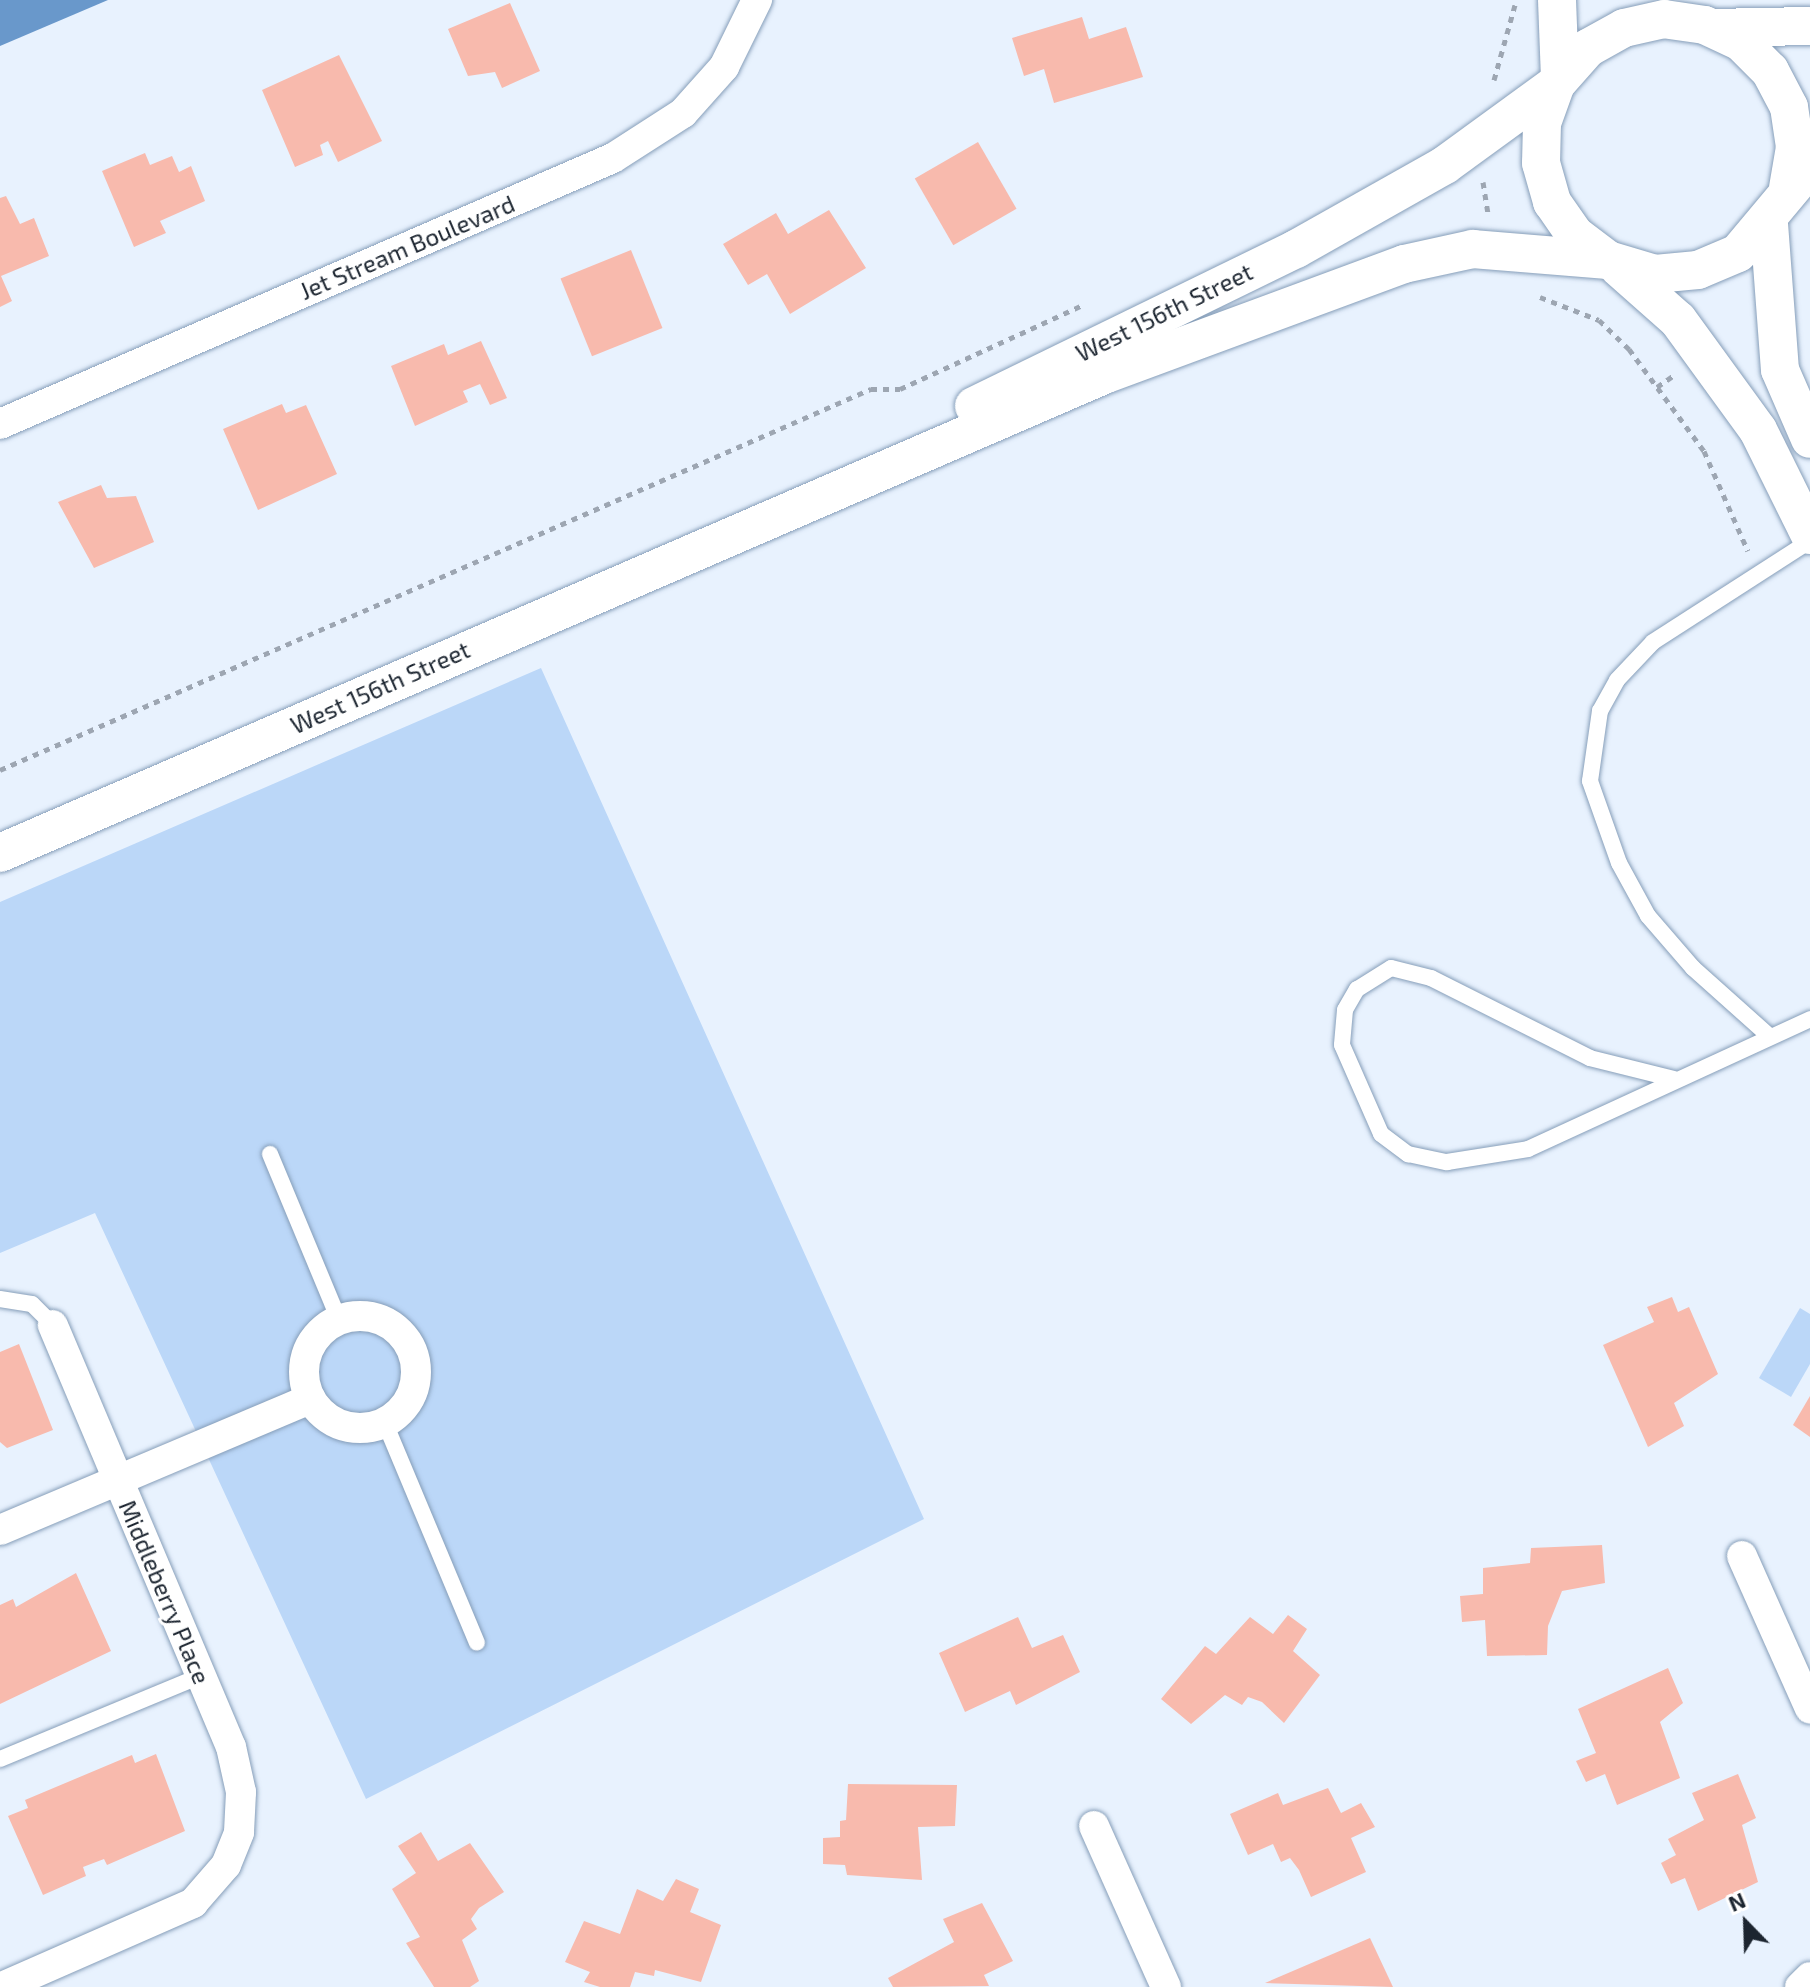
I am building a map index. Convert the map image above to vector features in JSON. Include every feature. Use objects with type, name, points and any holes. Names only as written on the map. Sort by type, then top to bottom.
[{"type":"street","name":"Jet Stream Boulevard","points":[[0,424],[613,158],[683,113],[724,67],[757,0]]},
{"type":"street","points":[[1557,0],[1558,81]]},
{"type":"street","points":[[1610,261],[1655,274],[1698,270],[1738,253],[1769,224],[1799,177],[1789,107],[1770,71],[1741,42],[1699,18]]},
{"type":"street","points":[[1810,26],[1699,18],[1664,19],[1624,28],[1588,48],[1558,81],[1542,123],[1541,163],[1567,224],[1678,320],[1749,417],[1810,538]]},
{"type":"street","name":"West 156th Street","points":[[759,521],[1031,376],[1296,249],[1460,154],[1558,81]]},
{"type":"street","points":[[1769,224],[1780,370],[1810,439]]},
{"type":"street","name":"West 156th Street","points":[[0,853],[759,521],[1104,375],[1259,324],[1404,264],[1486,250],[1610,261]]},
{"type":"street","points":[[339,1320],[385,1323],[415,1358],[411,1396],[385,1423],[335,1423],[310,1399],[304,1372],[311,1345],[339,1320]]},
{"type":"street","name":"Middleberry Place","points":[[2,1987],[170,1916],[226,1865],[239,1832],[241,1792],[200,1676],[53,1325]]},
{"type":"street","points":[[0,1530],[310,1399]]},
{"type":"street","points":[[1742,1556],[1810,1709]]},
{"type":"street","points":[[1094,1826],[1166,1987]]},
{"type":"street","points":[[1800,1987],[1810,1977]]},
{"type":"lane","points":[[1768,1035],[1693,968],[1648,916],[1619,863],[1590,781],[1600,711],[1617,680],[1653,642],[1810,538]]},
{"type":"lane","points":[[1674,1079],[1590,1058],[1431,978],[1391,968],[1357,989],[1345,1010],[1342,1045],[1381,1134],[1408,1154],[1447,1162],[1528,1149],[1768,1035],[1810,1019]]},
{"type":"lane","points":[[270,1154],[339,1320]]},
{"type":"lane","points":[[0,1299],[32,1304],[53,1325]]},
{"type":"lane","points":[[385,1423],[477,1643]]},
{"type":"lane","points":[[0,1759],[200,1676]]},
{"type":"path","points":[[1481,89],[1493,81],[1506,49],[1514,0]]},
{"type":"path","points":[[1460,154],[1489,189],[1486,250]]},
{"type":"path","points":[[1532,295],[1599,320],[1629,349],[1704,451],[1726,513],[1760,572]]},
{"type":"path","points":[[0,770],[871,389],[900,389],[1099,298]]},
{"type":"shaded area","points":[[0,0],[108,0],[0,46]]},
{"type":"shaded area","points":[[541,668],[924,1519],[366,1799],[95,1213],[0,1253],[0,902]]},
{"type":"shaded area","points":[[1800,1308],[1810,1314],[1810,1364],[1791,1397],[1759,1378]]},
{"type":"building","points":[[510,3],[540,71],[502,88],[495,72],[468,76],[448,29]]},
{"type":"building","points":[[1082,17],[1089,39],[1126,27],[1143,77],[1054,103],[1044,69],[1024,76],[1012,38]]},
{"type":"building","points":[[339,55],[382,141],[338,162],[328,141],[320,145],[323,155],[295,167],[262,90]]},
{"type":"building","points":[[978,142],[1016,209],[953,245],[915,178]]},
{"type":"building","points":[[145,153],[150,165],[172,156],[179,172],[191,166],[205,201],[160,221],[166,233],[134,247],[102,171]]},
{"type":"building","points":[[6,196],[20,224],[34,218],[49,256],[1,276],[12,301],[0,307],[0,198]]},
{"type":"building","points":[[829,210],[866,268],[790,314],[767,274],[748,285],[723,244],[776,213],[788,234]]},
{"type":"building","points":[[631,250],[662,328],[592,356],[561,278]]},
{"type":"building","points":[[481,341],[507,398],[490,405],[480,384],[463,391],[468,402],[415,426],[391,366],[444,344],[448,355]]},
{"type":"building","points":[[282,404],[286,413],[306,405],[337,474],[258,510],[223,429]]},
{"type":"building","points":[[101,485],[107,498],[136,496],[154,542],[94,568],[58,502]]},
{"type":"building","points":[[1672,1297],[1678,1312],[1689,1307],[1718,1374],[1674,1403],[1684,1426],[1648,1447],[1603,1345],[1654,1322],[1647,1307]]},
{"type":"building","points":[[19,1344],[53,1430],[7,1448],[0,1442],[0,1352]]},
{"type":"building","points":[[1810,1396],[1810,1437],[1793,1425]]},
{"type":"building","points":[[1602,1545],[1605,1583],[1562,1591],[1548,1626],[1547,1655],[1487,1656],[1485,1620],[1462,1622],[1460,1596],[1483,1594],[1483,1568],[1530,1563],[1531,1548]]},
{"type":"building","points":[[76,1573],[111,1651],[0,1704],[0,1605],[13,1599],[16,1607]]},
{"type":"building","points":[[1288,1615],[1307,1629],[1293,1651],[1320,1675],[1284,1723],[1262,1702],[1248,1697],[1242,1705],[1225,1695],[1191,1724],[1161,1699],[1205,1646],[1216,1654],[1250,1617],[1273,1634]]},
{"type":"building","points":[[1018,1617],[1032,1648],[1063,1635],[1080,1672],[1016,1705],[1010,1691],[965,1712],[939,1653]]},
{"type":"building","points":[[1668,1668],[1683,1703],[1660,1722],[1680,1778],[1617,1805],[1605,1774],[1586,1782],[1576,1761],[1596,1753],[1578,1709]]},
{"type":"building","points":[[156,1754],[185,1831],[107,1865],[104,1859],[83,1867],[86,1876],[43,1895],[8,1816],[28,1808],[25,1800],[132,1755],[135,1763]]},
{"type":"building","points":[[1738,1774],[1756,1818],[1742,1825],[1758,1882],[1698,1911],[1685,1878],[1671,1884],[1661,1863],[1676,1855],[1668,1839],[1704,1820],[1692,1793]]},
{"type":"building","points":[[848,1784],[957,1785],[955,1826],[918,1827],[922,1880],[847,1875],[845,1865],[823,1864],[823,1838],[840,1837],[840,1821],[846,1820]]},
{"type":"building","points":[[1328,1788],[1341,1813],[1361,1803],[1375,1827],[1351,1838],[1366,1872],[1311,1897],[1299,1870],[1290,1858],[1281,1862],[1273,1844],[1248,1855],[1230,1814],[1278,1793],[1283,1805]]},
{"type":"building","points":[[421,1832],[438,1861],[470,1843],[504,1892],[479,1908],[471,1919],[477,1929],[462,1940],[479,1981],[470,1987],[434,1987],[406,1943],[420,1937],[392,1889],[416,1873],[398,1846]]},
{"type":"building","points":[[676,1879],[699,1889],[690,1912],[721,1925],[701,1982],[655,1970],[654,1976],[635,1972],[630,1987],[600,1987],[584,1982],[590,1972],[565,1962],[584,1921],[620,1934],[637,1889],[663,1901]]},
{"type":"building","points":[[982,1903],[1013,1961],[984,1975],[989,1986],[893,1987],[888,1978],[954,1942],[943,1919]]},
{"type":"building","points":[[1370,1938],[1393,1987],[1265,1983]]}]
